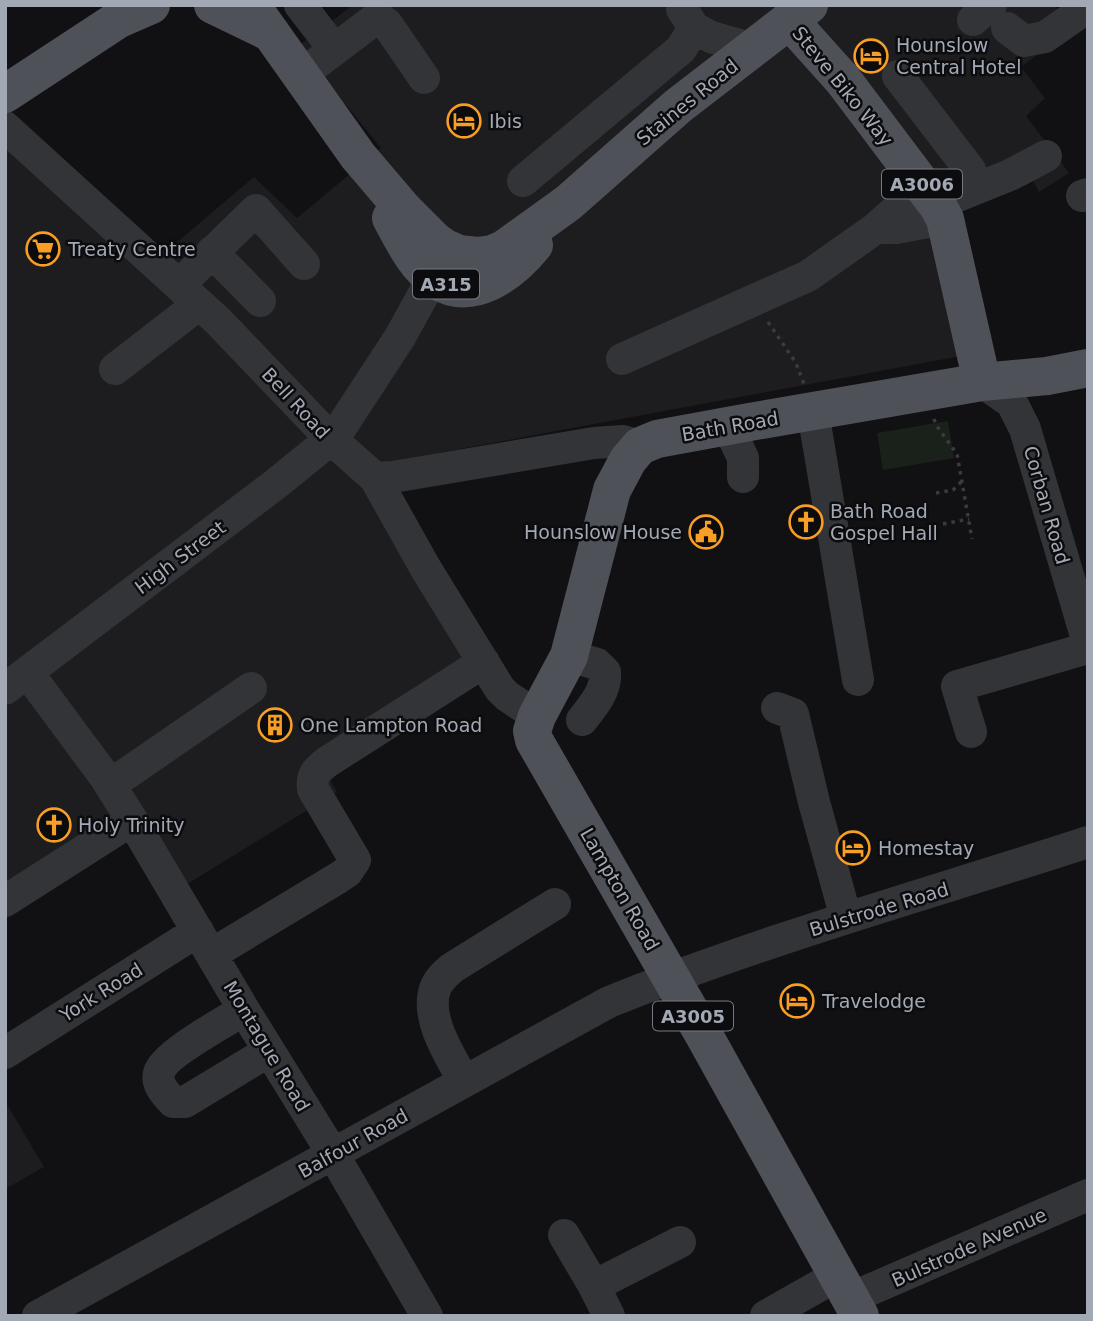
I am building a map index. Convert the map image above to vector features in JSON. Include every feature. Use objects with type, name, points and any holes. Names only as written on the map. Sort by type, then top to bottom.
[{"type":"main road","points":[[15,87],[66,37],[104,5]]},
{"type":"main road","points":[[15,87],[119,19],[151,5]]},
{"type":"main road","name":"Staines Road","points":[[214,5],[261,19],[358,156],[404,240],[425,270],[447,285],[476,287],[502,276],[527,254],[573,198],[678,106],[800,13]]},
{"type":"main road","name":"Steve Biko Way","points":[[800,13],[843,80],[936,204],[982,382]]},
{"type":"main road","name":"Bath Road","points":[[640,446],[657,439],[736,424],[808,399],[930,393],[982,382],[1047,376],[1088,368]]},
{"type":"main road","points":[[537,716],[569,656],[612,489],[628,460],[640,446]]},
{"type":"main road","name":"Lampton Road","points":[[537,716],[532,731],[534,740],[850,1296]]},
{"type":"street","points":[[300,5],[334,49]]},
{"type":"street","points":[[301,75],[379,18],[387,24],[424,78]]},
{"type":"street","points":[[523,181],[681,48],[688,18],[711,37],[753,49]]},
{"type":"street","points":[[990,18],[1024,41],[1038,40],[1076,18]]},
{"type":"street","points":[[898,76],[970,170],[977,188]]},
{"type":"street","name":"Bell Road","points":[[7,133],[199,303],[331,439],[375,478],[426,569],[507,696],[537,716]]},
{"type":"street","points":[[622,359],[808,276],[876,228],[896,228],[936,204],[1010,175],[1046,156]]},
{"type":"street","points":[[549,160],[573,198]]},
{"type":"street","points":[[115,369],[199,303],[212,253],[256,210],[304,264]]},
{"type":"street","points":[[212,253],[260,301]]},
{"type":"street","name":"High Street","points":[[107,781],[17,681],[331,439],[400,337],[427,288]]},
{"type":"street","name":"Corban Road","points":[[982,382],[1012,403],[1025,429],[1088,645]]},
{"type":"street","points":[[808,399],[858,680]]},
{"type":"street","points":[[736,424],[743,458],[743,477]]},
{"type":"street","name":"Bath Road","points":[[375,478],[594,443],[623,441],[640,446]]},
{"type":"street","points":[[971,732],[957,686],[1088,645]]},
{"type":"street","points":[[569,656],[597,664],[605,672],[599,695],[582,720]]},
{"type":"street","name":"York Road","points":[[5,1053],[205,943],[338,878],[355,860],[313,789],[314,772],[484,662]]},
{"type":"street","points":[[107,781],[251,688]]},
{"type":"street","points":[[777,708],[793,713],[846,918]]},
{"type":"street","name":"Montague Road","points":[[107,781],[333,1154],[427,1316]]},
{"type":"street","points":[[5,901],[132,820]]},
{"type":"street","name":"Bulstrode Road","points":[[671,977],[846,918],[1088,842]]},
{"type":"street","points":[[464,1081],[435,1019],[435,988],[452,968],[555,904]]},
{"type":"street","name":"Balfour Road","points":[[38,1316],[609,1002],[671,977]]},
{"type":"street","points":[[244,1010],[166,1060],[158,1074],[162,1089],[173,1102],[185,1102],[269,1051]]},
{"type":"street","name":"Bulstrode Avenue","points":[[765,1316],[850,1296],[1088,1195]]},
{"type":"street","points":[[564,1235],[609,1316]]},
{"type":"street","points":[[594,1286],[680,1242]]},
{"type":"path","points":[[758,297],[771,328],[796,363],[808,399]]},
{"type":"path","points":[[930,393],[936,425],[957,454],[972,538]]},
{"type":"path","points":[[936,494],[953,490],[962,481]]},
{"type":"path","points":[[943,524],[969,519]]},
{"type":"shaded area","points":[[353,5],[1054,5],[1073,27],[1021,67],[1045,98],[1026,116],[1069,173],[1039,192],[1032,179],[966,209],[935,231],[961,356],[384,463],[472,660],[317,757],[337,792],[184,886],[144,821],[5,914],[5,133],[163,254],[254,177],[297,218],[381,148],[298,46]]},
{"type":"shaded area","points":[[948,421],[954,458],[883,470],[877,433]]},
{"type":"shaded area","points":[[5,1101],[44,1167],[5,1189]]},
{"type":"place","name":"Hounslow Central Hotel","points":[[871,56]]},
{"type":"place","name":"Ibis","points":[[464,121]]},
{"type":"place","name":"Treaty Centre","points":[[43,249]]},
{"type":"place","name":"Bath Road Gospel Hall","points":[[806,522]]},
{"type":"place","name":"Hounslow House","points":[[706,532]]},
{"type":"place","name":"One Lampton Road","points":[[275,725]]},
{"type":"place","name":"Holy Trinity","points":[[54,825]]},
{"type":"place","name":"Homestay","points":[[853,848]]},
{"type":"place","name":"Travelodge","points":[[797,1001]]}]
